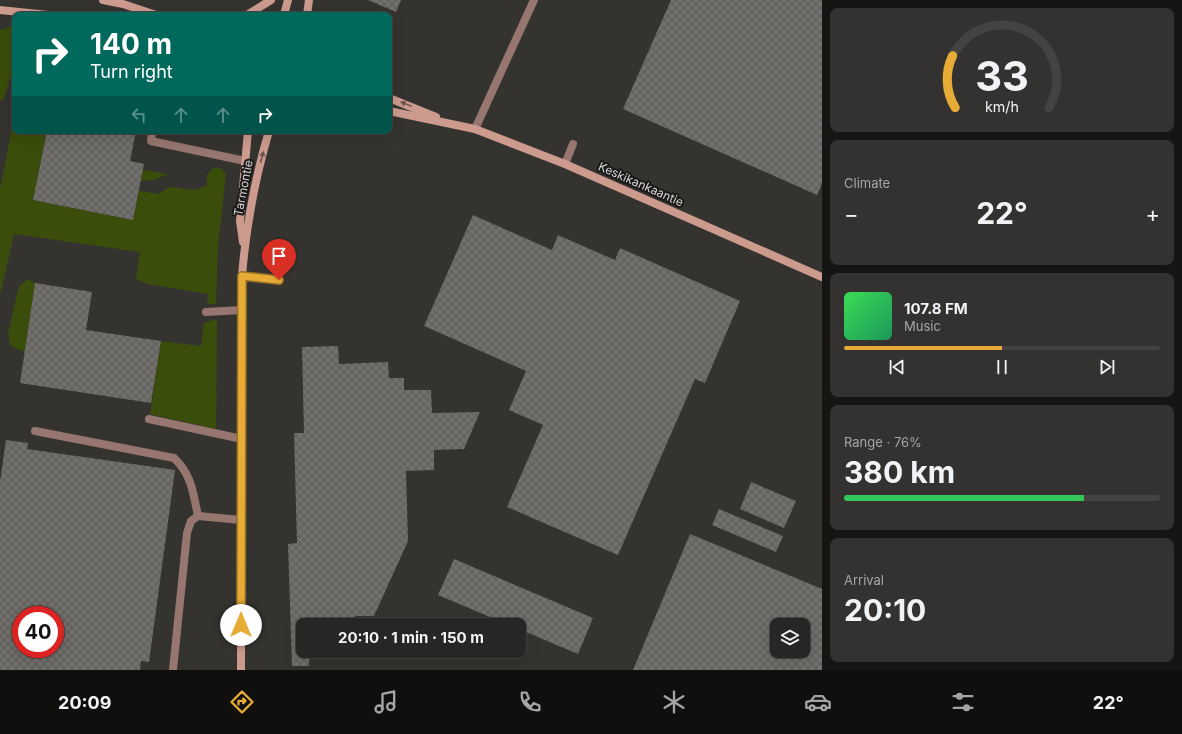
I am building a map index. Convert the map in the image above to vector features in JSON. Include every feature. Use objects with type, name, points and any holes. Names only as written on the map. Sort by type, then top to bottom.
[{"type":"street","points":[[103,0],[123,4],[147,12]]},
{"type":"street","points":[[252,12],[271,0]]},
{"type":"street","points":[[285,12],[288,0]]},
{"type":"street","points":[[307,12],[309,0]]},
{"type":"street","points":[[0,10],[19,12]]},
{"type":"street","name":"Keskikankaantie","points":[[392,99],[448,122]]},
{"type":"street","name":"Keskikankaantie","points":[[392,112],[476,129],[565,164],[822,277]]},
{"type":"street","name":"Tarmontie","points":[[244,251],[240,221],[248,134]]},
{"type":"street","name":"Tarmontie","points":[[241,670],[242,276],[244,251],[256,178],[268,134]]},
{"type":"lane","points":[[476,129],[534,0]]},
{"type":"lane","points":[[152,134],[151,141],[245,161]]},
{"type":"lane","points":[[565,164],[573,144]]},
{"type":"lane","points":[[242,276],[279,280]]},
{"type":"lane","points":[[206,312],[242,310]]},
{"type":"lane","points":[[149,419],[242,439]]},
{"type":"lane","points":[[35,431],[174,458],[184,467],[190,482],[198,516]]},
{"type":"lane","points":[[173,670],[187,533],[191,521],[198,516],[241,520]]},
{"type":"green space","points":[[12,26],[12,71],[4,99],[0,101],[0,30]]},
{"type":"green space","points":[[12,128],[12,134],[46,134],[33,200],[133,220],[139,191],[159,194],[169,187],[195,190],[207,185],[207,175],[213,168],[220,168],[226,174],[218,247],[216,304],[207,304],[208,294],[148,284],[136,279],[140,252],[14,234],[0,296],[0,189]]},
{"type":"green space","points":[[143,170],[168,174],[154,180],[141,181]]},
{"type":"green space","points":[[28,279],[35,283],[25,352],[10,346],[8,333],[19,286]]},
{"type":"green space","points":[[217,319],[216,429],[150,414],[161,341],[201,346],[204,323]]},
{"type":"building","points":[[368,0],[401,0],[396,12]]},
{"type":"building","points":[[671,0],[822,0],[822,184],[817,195],[623,109]]},
{"type":"building","points":[[46,134],[135,134],[130,161],[144,164],[133,220],[33,200]]},
{"type":"building","points":[[473,215],[552,250],[558,235],[615,260],[620,248],[740,301],[705,383],[695,379],[618,555],[507,507],[543,425],[509,410],[526,371],[424,326]]},
{"type":"building","points":[[35,283],[92,292],[86,330],[161,341],[151,403],[20,383]]},
{"type":"building","points":[[338,346],[339,364],[388,362],[389,378],[404,378],[404,390],[431,390],[432,413],[480,412],[464,449],[434,450],[434,470],[406,471],[408,541],[374,616],[355,616],[355,618],[296,618],[296,658],[309,658],[309,666],[292,666],[288,544],[297,543],[294,433],[304,433],[302,347]]},
{"type":"building","points":[[6,440],[28,443],[27,449],[175,470],[149,662],[141,661],[140,670],[0,670],[0,482]]},
{"type":"building","points":[[751,482],[796,501],[784,528],[740,509]]},
{"type":"building","points":[[719,509],[783,536],[776,552],[712,525]]},
{"type":"building","points":[[690,534],[822,589],[822,670],[633,670]]},
{"type":"building","points":[[454,559],[593,618],[578,654],[526,632],[526,618],[492,618],[438,595]]},
{"type":"route","points":[[241,625],[242,276],[279,280]]}]
